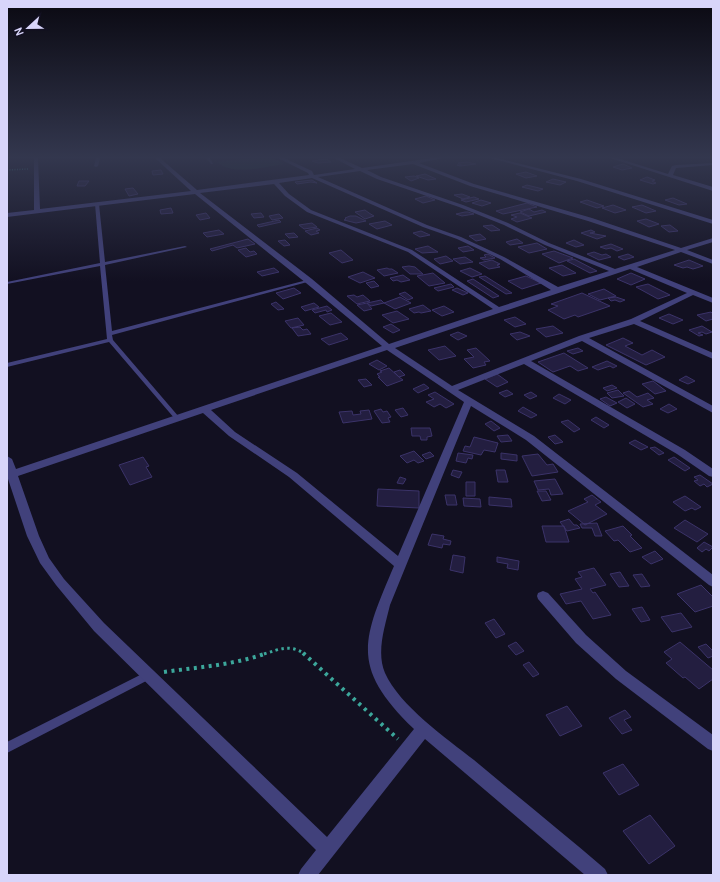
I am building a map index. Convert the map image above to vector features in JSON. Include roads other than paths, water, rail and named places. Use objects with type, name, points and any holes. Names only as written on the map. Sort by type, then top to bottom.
[{"type":"street","points":[[36,199],[36,211]]},
{"type":"street","points":[[7,215],[137,199]]},
{"type":"street","points":[[205,199],[310,281],[388,347],[451,390],[530,438],[713,582]]},
{"type":"street","points":[[293,199],[309,211],[410,251],[499,310]]},
{"type":"street","points":[[364,199],[502,258],[557,290]]},
{"type":"street","points":[[441,199],[506,224],[547,244],[614,271]]},
{"type":"street","points":[[521,199],[574,215],[713,262]]},
{"type":"street","points":[[640,199],[713,222]]},
{"type":"street","points":[[9,476],[176,418],[557,290],[713,240]]},
{"type":"street","points":[[629,266],[713,301]]},
{"type":"street","points":[[451,390],[582,338],[634,321],[692,293]]},
{"type":"street","points":[[634,321],[713,356]]},
{"type":"street","points":[[582,338],[713,410]]},
{"type":"street","points":[[525,361],[681,452],[713,474]]},
{"type":"street","points":[[469,400],[384,606],[376,635],[374,656],[379,675],[394,698],[424,728],[599,875]]},
{"type":"street","points":[[204,409],[232,434],[293,475],[401,565]]},
{"type":"street","points":[[7,459],[9,476],[33,536],[44,560],[60,582],[99,627],[327,849]]},
{"type":"street","points":[[542,596],[581,639],[621,675],[713,744]]},
{"type":"street","points":[[312,873],[327,849],[424,728]]},
{"type":"lane","points":[[97,204],[109,337],[176,418]]},
{"type":"lane","points":[[7,283],[185,247]]},
{"type":"lane","points":[[7,365],[310,281]]},
{"type":"lane","points":[[7,748],[148,674]]}]
